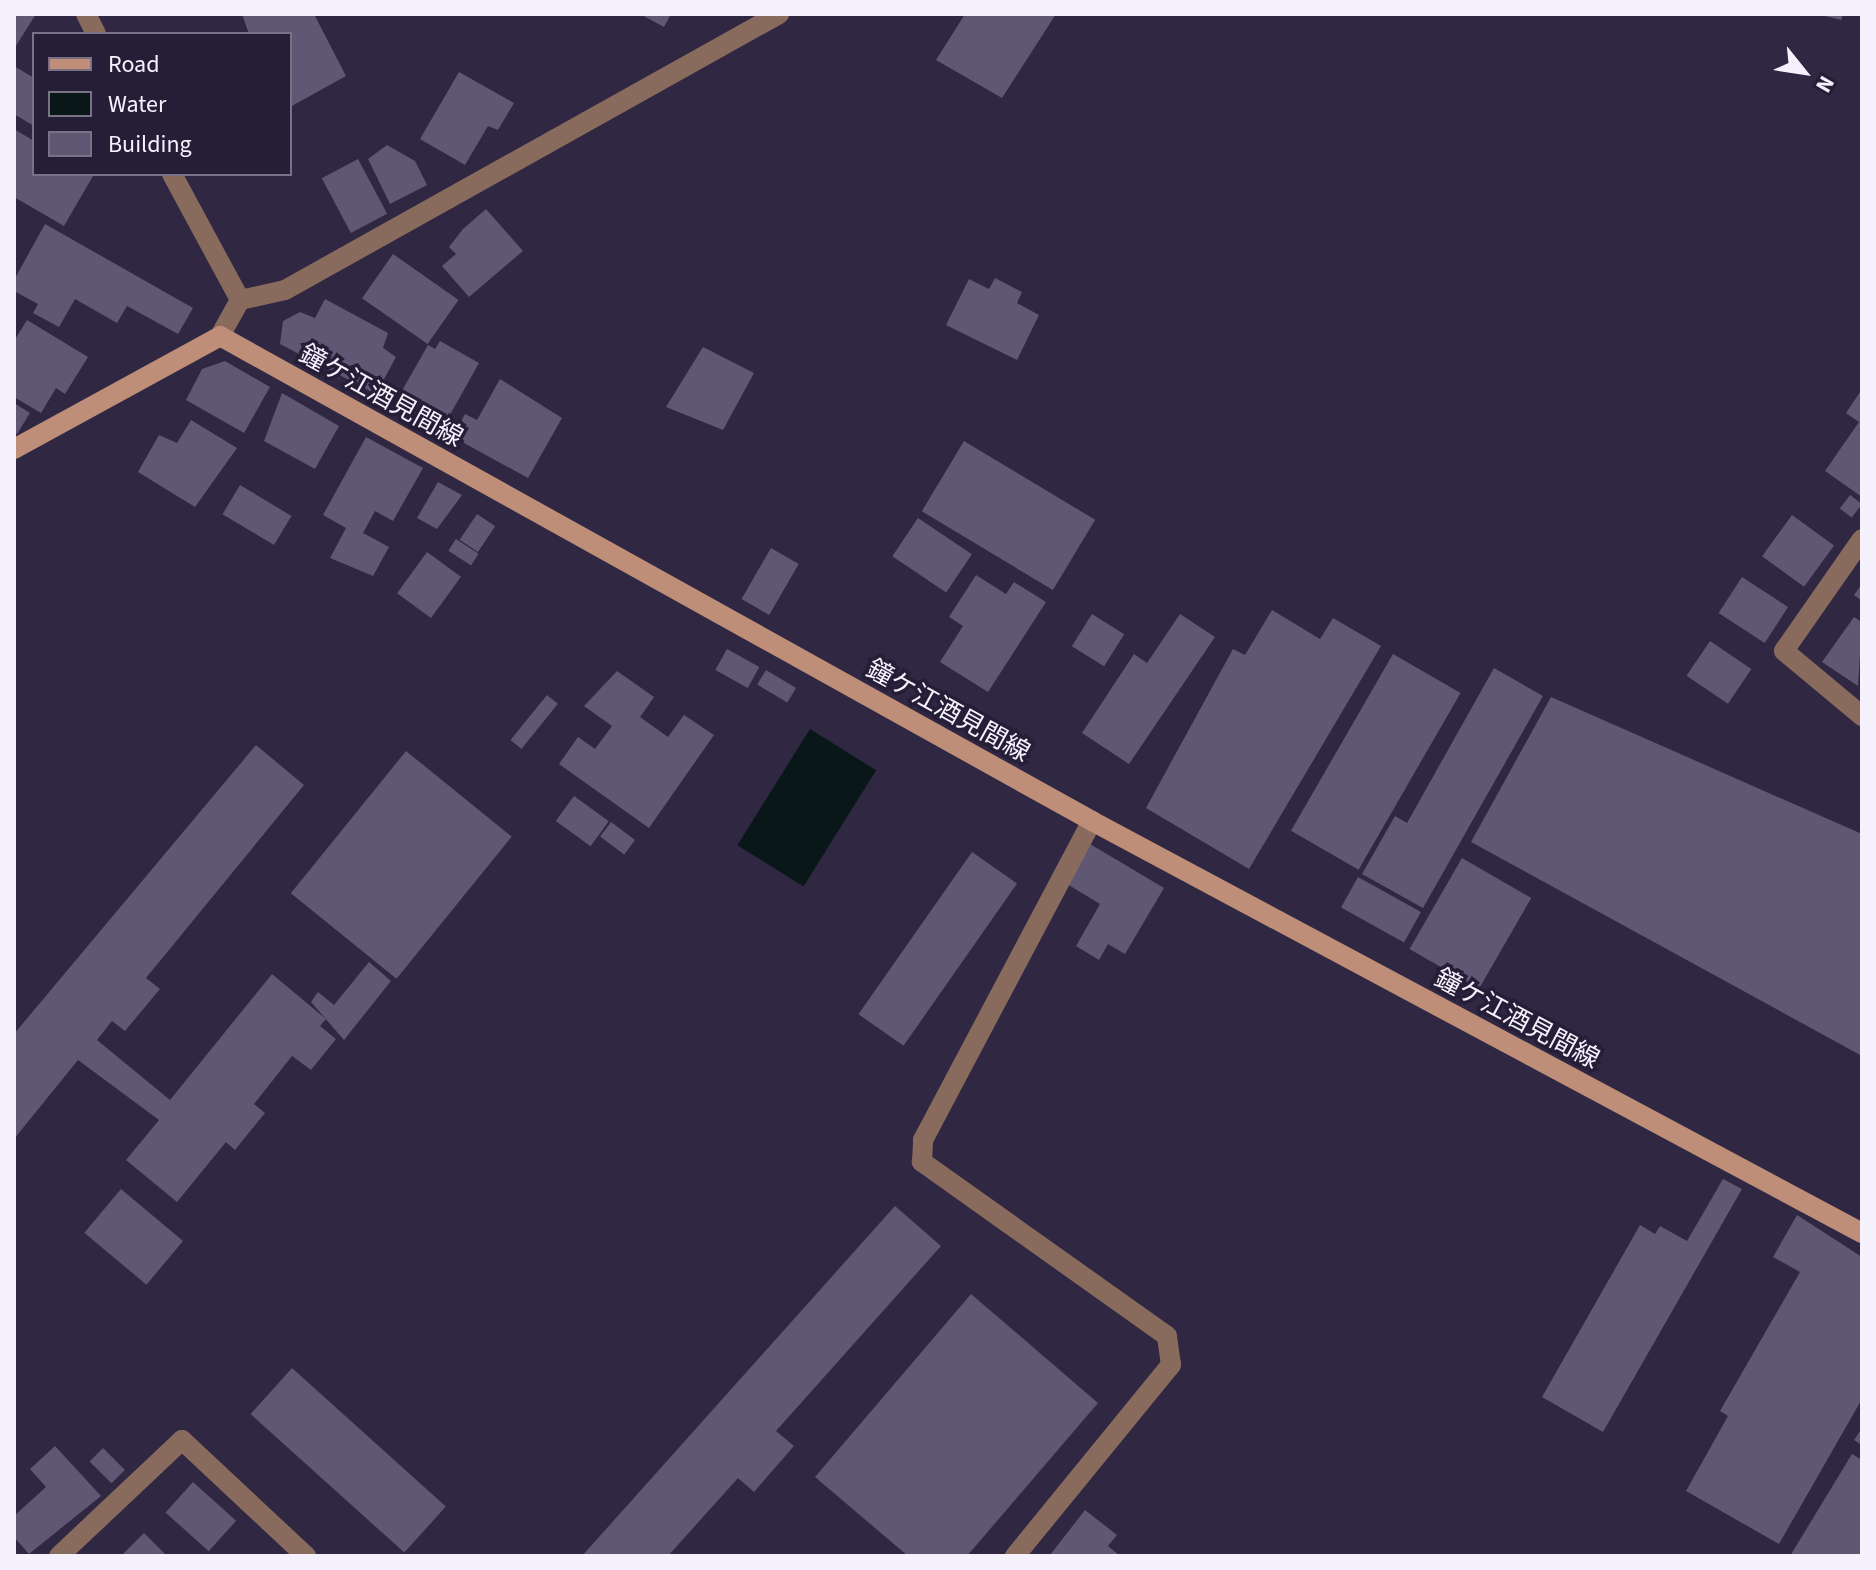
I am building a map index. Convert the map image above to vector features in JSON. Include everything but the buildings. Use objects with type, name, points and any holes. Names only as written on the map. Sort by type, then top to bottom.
[{"type":"main road","points":[[14,449],[220,336]]},
{"type":"main road","name":"鐘ケ江酒見間線","points":[[220,336],[1092,821],[1862,1233]]},
{"type":"street","points":[[86,14],[95,32]]},
{"type":"street","points":[[220,336],[240,300],[285,290],[779,14]]},
{"type":"street","points":[[173,176],[240,300]]},
{"type":"street","points":[[1862,539],[1784,651],[1862,716]]},
{"type":"street","points":[[1015,1556],[1171,1365],[1167,1336],[922,1162],[923,1140],[1092,821]]},
{"type":"street","points":[[59,1556],[182,1440],[306,1556]]},
{"type":"water","points":[[810,729],[876,770],[804,887],[737,845]]}]
